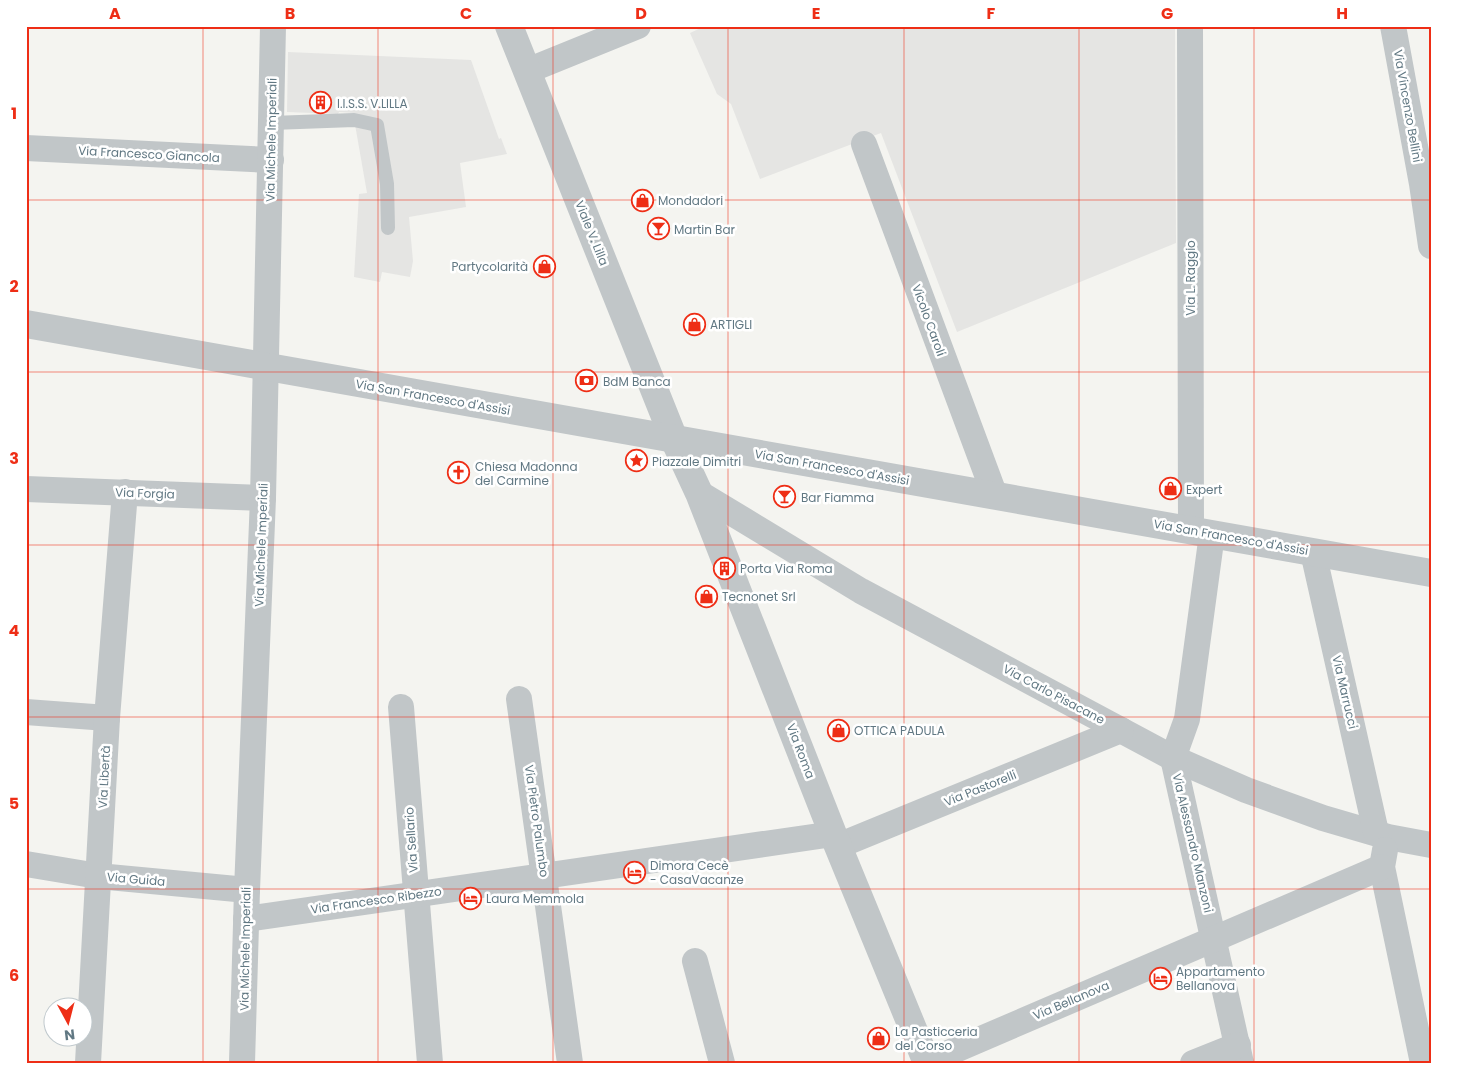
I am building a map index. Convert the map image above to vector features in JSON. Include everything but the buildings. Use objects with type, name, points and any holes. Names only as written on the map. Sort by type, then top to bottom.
[{"type":"street","name":"Via Michele Imperiali","points":[[242,1063],[246,890],[263,498],[273,26]]},
{"type":"street","name":"Viale V. Lilla","points":[[509,26],[674,439]]},
{"type":"street","points":[[527,71],[638,26]]},
{"type":"street","name":"Via L. Raggio","points":[[1190,26],[1201,532]]},
{"type":"street","name":"Via Vincenzo Bellini","points":[[1393,26],[1427,184],[1431,246]]},
{"type":"street","name":"Vicolo Caroli","points":[[864,144],[995,496]]},
{"type":"street","name":"Via Francesco Giancola","points":[[26,148],[271,160]]},
{"type":"street","name":"Via San Francesco d'Assisi","points":[[26,324],[1431,573]]},
{"type":"street","name":"Via Roma","points":[[674,439],[699,493],[836,840],[927,1062]]},
{"type":"street","name":"Via Forgia","points":[[26,489],[263,498]]},
{"type":"street","name":"Via Libertà","points":[[88,1063],[107,718],[125,492]]},
{"type":"street","name":"Via Carlo Pisacane","points":[[699,493],[861,591],[1173,758],[1246,790],[1323,818],[1382,835],[1431,845]]},
{"type":"street","name":"Via Alessandro Manzoni","points":[[1201,532],[1187,718],[1173,758],[1240,1054]]},
{"type":"street","name":"Via Marrucci","points":[[1314,552],[1382,835],[1382,866],[1423,1063]]},
{"type":"street","name":"Via Pietro Palumbo","points":[[519,699],[570,1063]]},
{"type":"street","name":"Via Sellario","points":[[401,707],[430,1063]]},
{"type":"street","points":[[26,712],[107,718]]},
{"type":"street","name":"Via Pastorelli","points":[[836,840],[1121,730]]},
{"type":"street","name":"Via Francesco Ribezzo","points":[[246,919],[544,875],[836,840]]},
{"type":"street","name":"Via Guida","points":[[26,864],[98,876],[246,890]]},
{"type":"street","name":"Via Bellanova","points":[[927,1062],[1382,866]]},
{"type":"street","points":[[695,960],[722,1063]]},
{"type":"street","points":[[1193,1063],[1240,1054]]},
{"type":"lane","points":[[272,123],[354,120],[377,125],[387,184],[388,228]]},
{"type":"shaded area","points":[[705,26],[1175,26],[1176,243],[957,332],[881,133],[760,179],[731,104],[717,94],[690,33]]},
{"type":"shaded area","points":[[288,52],[471,60],[499,139],[501,138],[507,154],[460,163],[466,207],[409,217],[413,261],[410,277],[382,272],[380,282],[354,277],[359,194],[367,193],[353,113],[287,112]]},
{"type":"place","name":"I.I.S.S. V.LILLA","points":[[321,103]]},
{"type":"place","name":"Mondadori","points":[[642,200]]},
{"type":"place","name":"Martin Bar","points":[[658,229]]},
{"type":"place","name":"Partycolarità","points":[[544,266]]},
{"type":"place","name":"ARTIGLI","points":[[694,324]]},
{"type":"place","name":"BdM Banca","points":[[587,381]]},
{"type":"place","name":"Piazzale Dimitri","points":[[636,461]]},
{"type":"place","name":"Chiesa Madonna del Carmine","points":[[459,473]]},
{"type":"place","name":"Expert","points":[[1170,489]]},
{"type":"place","name":"Bar Fiamma","points":[[785,497]]},
{"type":"place","name":"Porta Via Roma","points":[[724,568]]},
{"type":"place","name":"Tecnonet Srl","points":[[706,596]]},
{"type":"place","name":"OTTICA PADULA","points":[[838,730]]},
{"type":"place","name":"Dimora Cecè - CasaVacanze","points":[[634,872]]},
{"type":"place","name":"Laura Memmola","points":[[470,898]]},
{"type":"place","name":"Appartamento Bellanova","points":[[1160,978]]},
{"type":"place","name":"La Pasticceria del Corso","points":[[879,1038]]}]
